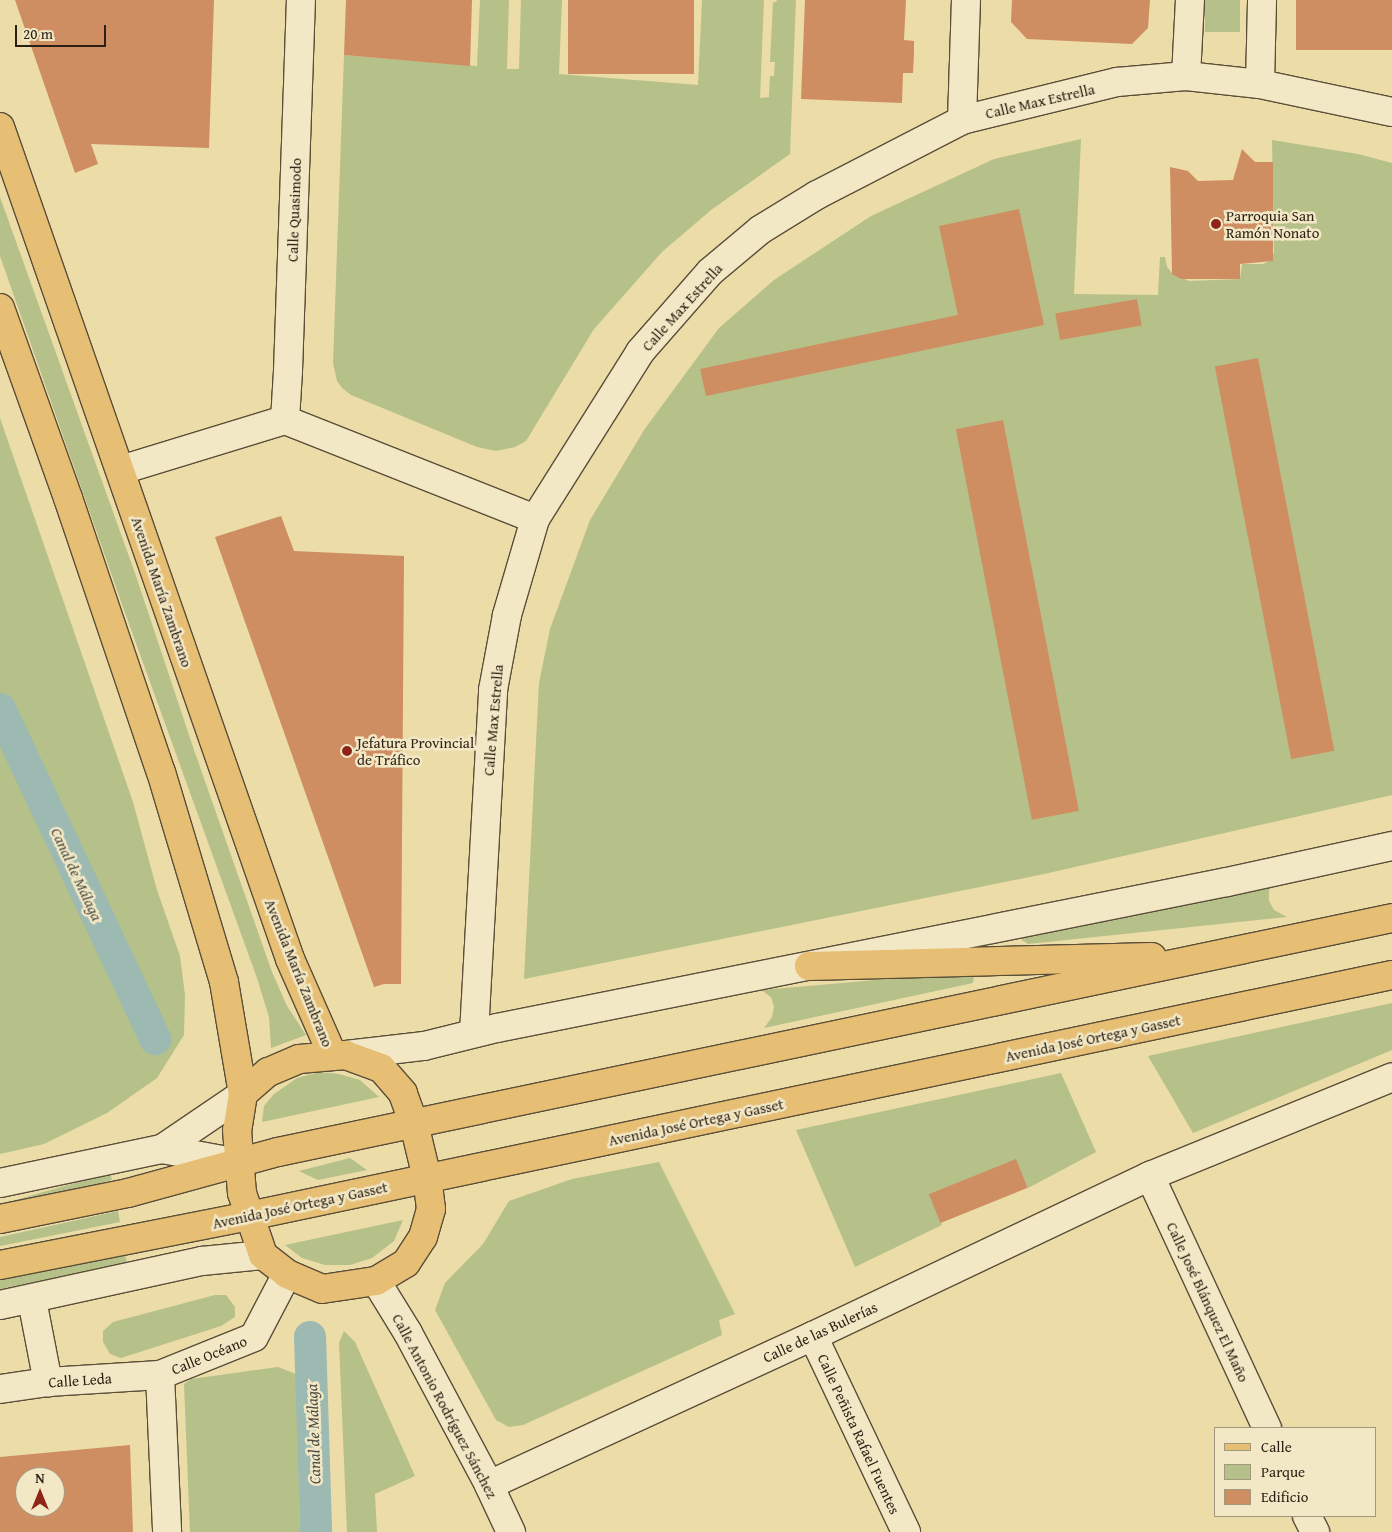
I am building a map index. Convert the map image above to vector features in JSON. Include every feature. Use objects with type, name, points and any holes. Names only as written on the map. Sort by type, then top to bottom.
[{"type":"main road","name":"Avenida María Zambrano","points":[[0,127],[290,959],[339,1054]]},
{"type":"main road","points":[[0,308],[68,498],[161,772],[224,982],[243,1094],[237,1130],[242,1192],[263,1255],[287,1274],[322,1289],[376,1281],[406,1263],[423,1237],[431,1209],[427,1178],[414,1124],[403,1093],[381,1068],[339,1054],[299,1059],[268,1072],[243,1094]]},
{"type":"main road","points":[[0,1219],[128,1193],[278,1152],[1224,955],[1392,918]]},
{"type":"main road","points":[[809,966],[1224,955]]},
{"type":"main road","name":"Avenida José Ortega y Gasset","points":[[0,1265],[249,1216],[1392,975]]},
{"type":"street","name":"Calle Quasimodo","points":[[285,420],[301,0]]},
{"type":"street","points":[[962,120],[966,0]]},
{"type":"street","points":[[1186,76],[1190,0]]},
{"type":"street","points":[[1260,84],[1262,0]]},
{"type":"street","name":"Calle Max Estrella","points":[[474,1033],[493,690],[507,615],[535,519],[640,352],[710,272],[760,230],[809,200],[962,120],[1117,82],[1186,76],[1260,84],[1392,112]]},
{"type":"street","points":[[121,470],[285,420],[535,519]]},
{"type":"street","points":[[339,1054],[424,1046],[474,1033],[1227,882],[1392,846]]},
{"type":"street","name":"Calle de las Bulerías","points":[[489,1485],[813,1336],[1150,1176],[1392,1077]]},
{"type":"street","points":[[162,1149],[243,1094]]},
{"type":"street","points":[[0,1183],[162,1149],[240,1163]]},
{"type":"street","name":"Calle José Blánquez El Maño","points":[[1150,1176],[1267,1427]]},
{"type":"street","points":[[0,1305],[32,1300],[202,1261],[263,1255]]},
{"type":"street","name":"Calle Océano","points":[[167,1532],[160,1375],[254,1337],[287,1274]]},
{"type":"street","name":"Calle Antonio Rodríguez Sánchez","points":[[376,1281],[408,1332],[489,1485],[511,1532]]},
{"type":"street","points":[[32,1300],[48,1382]]},
{"type":"street","name":"Calle Peñista Rafael Fuentes","points":[[813,1336],[906,1532]]},
{"type":"street","name":"Calle Leda","points":[[0,1389],[48,1382],[160,1375]]},
{"type":"street","points":[[1308,1517],[1315,1532]]},
{"type":"green space","points":[[480,0],[509,0],[507,69],[519,69],[521,0],[562,0],[559,74],[698,85],[702,0],[764,0],[760,98],[769,97],[770,76],[774,76],[775,62],[770,62],[773,2],[777,0],[796,0],[790,154],[711,210],[662,252],[594,329],[526,441],[515,447],[496,451],[477,447],[351,395],[337,381],[333,363],[344,55],[477,66]]},
{"type":"green space","points":[[1205,0],[1240,0],[1240,32],[1205,32]]},
{"type":"green space","points":[[1081,139],[1074,294],[1158,295],[1160,257],[1165,257],[1167,267],[1173,274],[1189,281],[1240,279],[1242,264],[1263,264],[1271,260],[1274,252],[1272,140],[1358,154],[1392,163],[1392,795],[1044,874],[524,979],[539,683],[550,629],[590,520],[644,430],[719,328],[774,280],[871,216],[994,159]]},
{"type":"green space","points":[[0,197],[136,576],[193,747],[272,972],[287,1006],[306,1035],[271,1048],[269,1017],[257,978],[124,610],[0,256]]},
{"type":"green space","points":[[0,418],[133,802],[157,890],[180,956],[185,995],[184,1035],[157,1078],[107,1113],[44,1144],[0,1154]]},
{"type":"green space","points":[[1281,878],[1269,890],[1269,901],[1274,910],[1287,917],[1028,944],[1022,940],[1023,933]]},
{"type":"green space","points":[[968,972],[974,976],[973,983],[764,1028],[772,1017],[774,1007],[771,997],[761,990]]},
{"type":"green space","points":[[1392,1003],[1392,1050],[1193,1133],[1148,1056]]},
{"type":"green space","points":[[319,1072],[339,1074],[360,1080],[379,1097],[262,1122],[264,1106],[274,1094],[297,1078]]},
{"type":"green space","points":[[1061,1073],[1096,1152],[1028,1188],[1015,1160],[930,1195],[942,1225],[855,1267],[796,1130]]},
{"type":"green space","points":[[350,1158],[367,1170],[318,1180],[299,1171]]},
{"type":"green space","points":[[659,1162],[735,1314],[719,1320],[722,1335],[523,1425],[509,1427],[496,1420],[435,1310],[445,1283],[483,1244],[509,1201],[572,1179]]},
{"type":"green space","points":[[110,1173],[112,1180],[4,1211],[2,1204]]},
{"type":"green space","points":[[118,1211],[120,1222],[0,1246],[0,1237]]},
{"type":"green space","points":[[403,1220],[394,1241],[372,1258],[350,1265],[325,1265],[302,1258],[285,1245]]},
{"type":"green space","points":[[125,1254],[127,1263],[0,1289],[0,1278]]},
{"type":"green space","points":[[215,1295],[226,1295],[235,1307],[235,1317],[221,1326],[121,1358],[110,1354],[103,1342],[103,1331],[113,1322]]},
{"type":"green space","points":[[344,1331],[355,1342],[415,1476],[375,1494],[377,1532],[347,1532],[339,1343]]},
{"type":"green space","points":[[278,1367],[296,1374],[300,1532],[190,1532],[184,1384],[191,1379]]},
{"type":"building","points":[[15,0],[214,0],[209,148],[91,144],[98,164],[75,173]]},
{"type":"building","points":[[346,0],[472,0],[470,66],[344,55]]},
{"type":"building","points":[[568,0],[694,0],[694,74],[568,74]]},
{"type":"building","points":[[805,0],[906,0],[904,40],[914,41],[914,54],[913,73],[903,73],[902,103],[801,99]]},
{"type":"building","points":[[1012,0],[1150,0],[1148,28],[1132,44],[1027,39],[1011,22]]},
{"type":"building","points":[[1296,0],[1392,0],[1392,50],[1296,50]]},
{"type":"building","points":[[1242,149],[1255,162],[1273,162],[1273,261],[1240,264],[1240,279],[1181,279],[1172,274],[1170,167],[1188,171],[1198,181],[1233,180]]},
{"type":"building","points":[[1019,209],[1044,325],[706,396],[700,369],[958,315],[939,226]]},
{"type":"building","points":[[1137,299],[1142,326],[1060,340],[1055,313]]},
{"type":"building","points":[[1258,358],[1334,751],[1291,759],[1215,366]]},
{"type":"building","points":[[1003,420],[1079,811],[1032,820],[956,429]]},
{"type":"building","points":[[281,516],[294,551],[404,556],[401,984],[384,984],[374,987],[215,537]]},
{"type":"building","points":[[1016,1159],[1028,1188],[940,1223],[929,1194]]},
{"type":"building","points":[[130,1445],[133,1532],[0,1532],[0,1457]]},
{"type":"waterway","name":"Canal de Málaga","points":[[0,709],[155,1039]]},
{"type":"waterway","name":"Canal de Málaga","points":[[310,1337],[316,1532]]},
{"type":"place","name":"Parroquia San Ramón Nonato","points":[[1216,224]]},
{"type":"place","name":"Jefatura Provincial de Tráfico","points":[[347,751]]}]
